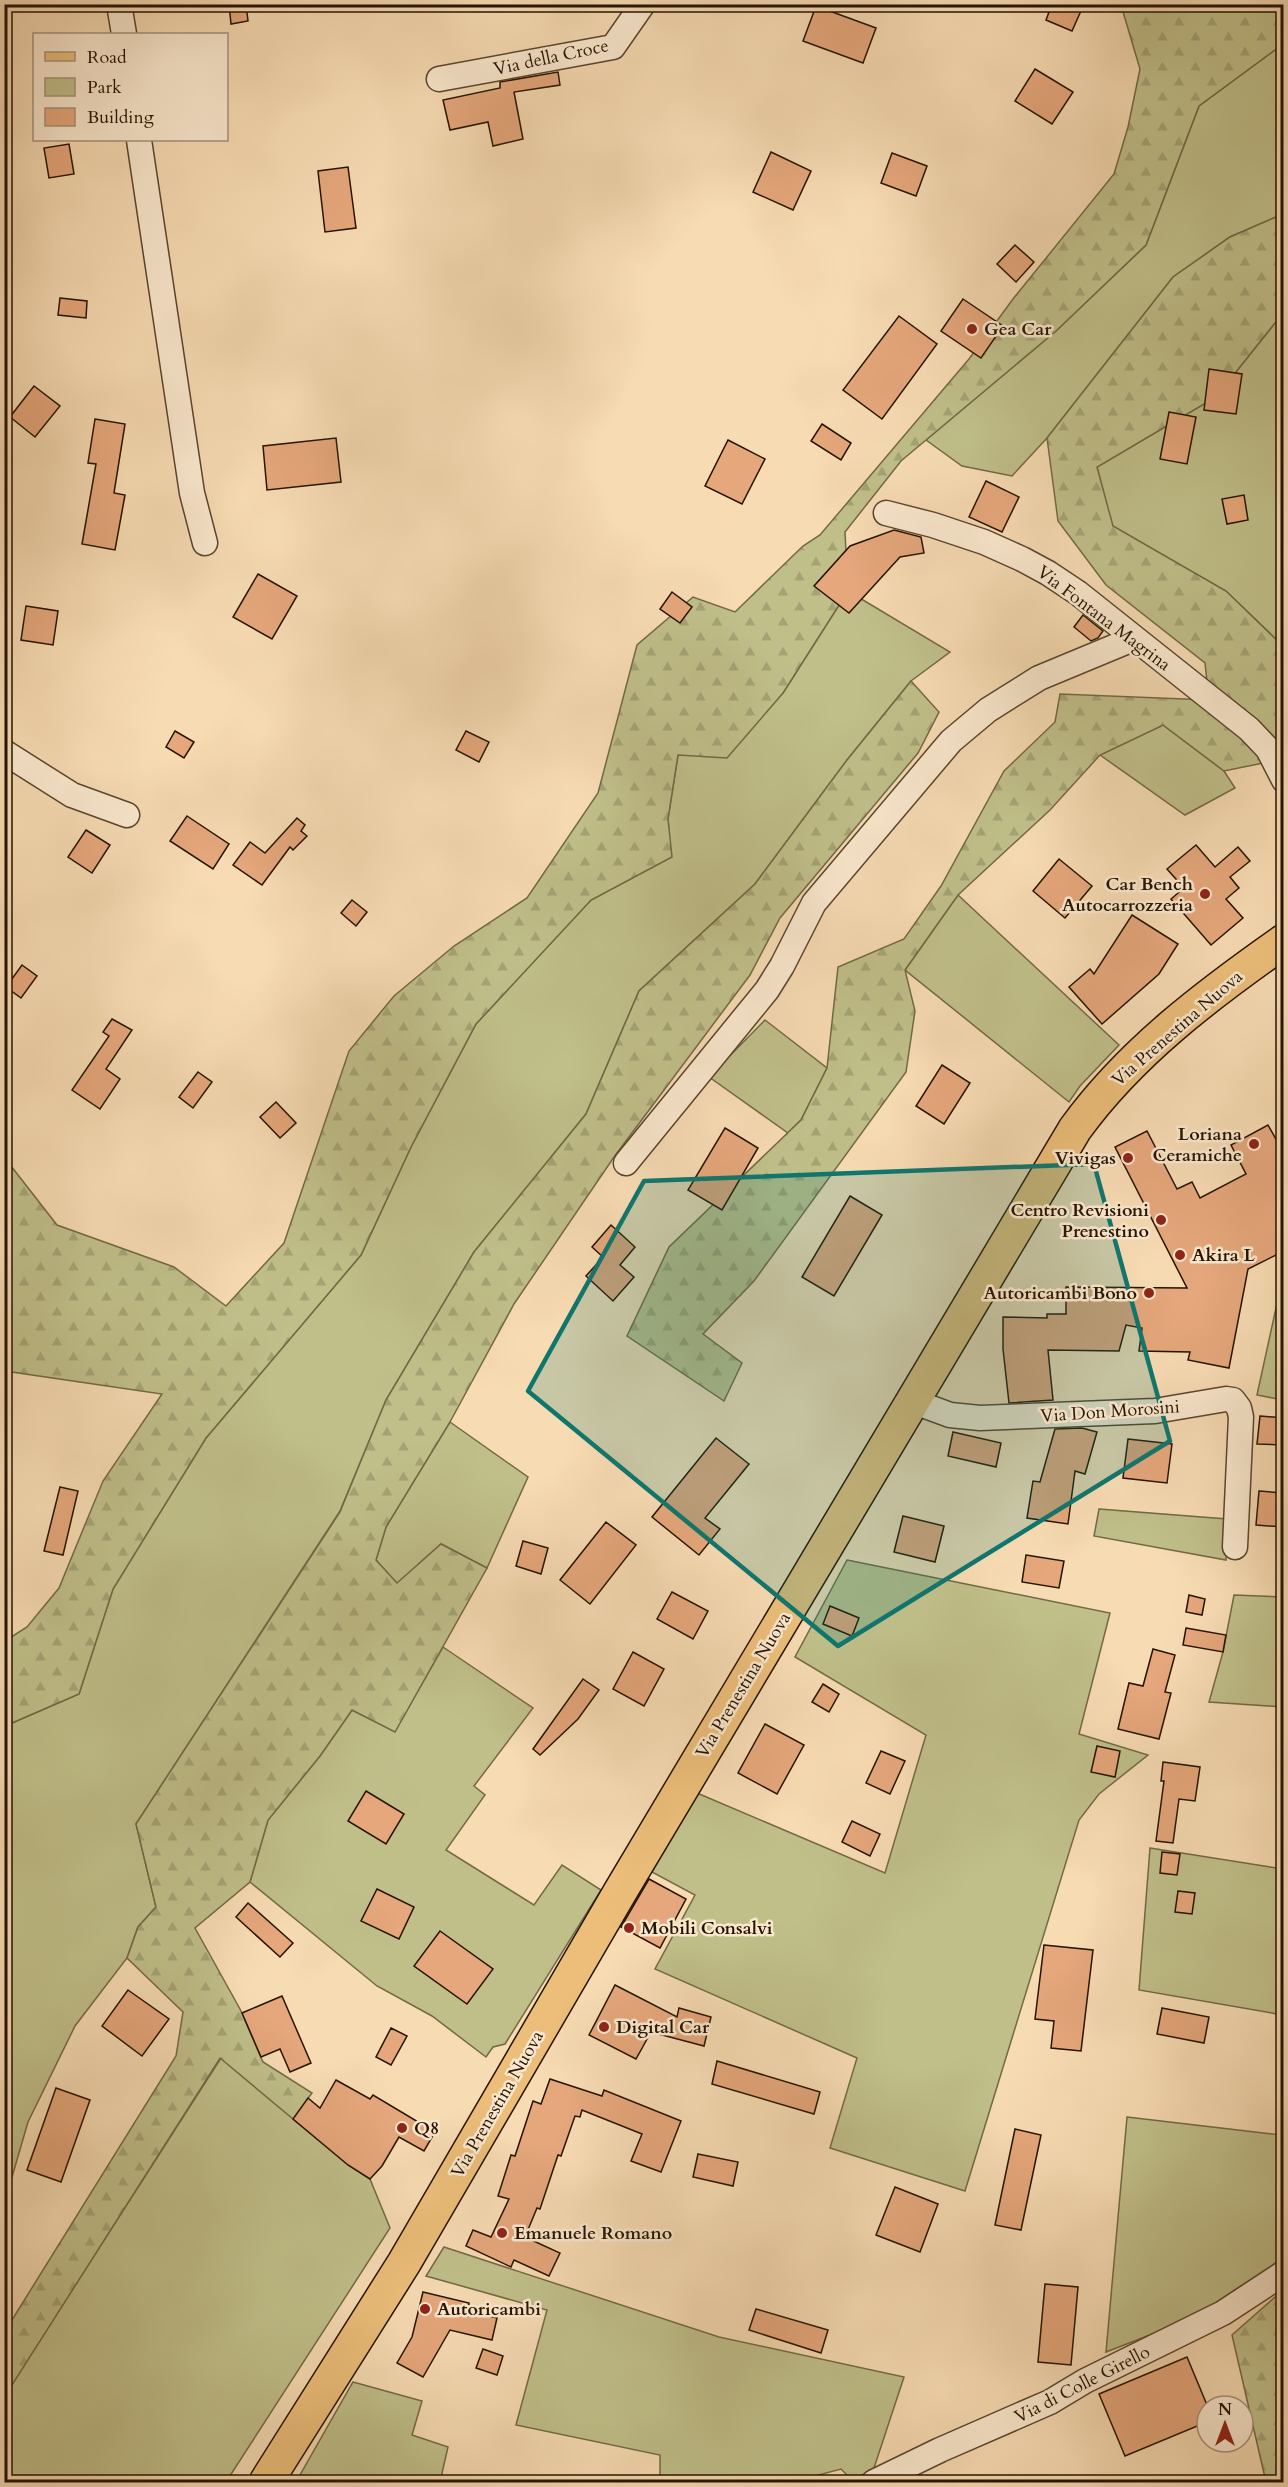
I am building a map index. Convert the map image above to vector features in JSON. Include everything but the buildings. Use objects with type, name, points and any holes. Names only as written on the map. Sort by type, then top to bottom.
[{"type":"main road","name":"Via Prenestina Nuova","points":[[266,2482],[404,2263],[614,1902],[1066,1142],[1100,1095],[1123,1070],[1183,1017],[1284,941]]},
{"type":"street","points":[[119,4],[124,33]]},
{"type":"street","name":"Via della Croce","points":[[439,79],[613,47],[643,4]]},
{"type":"street","points":[[139,141],[192,493],[205,543]]},
{"type":"street","name":"Via Fontana Magrina","points":[[886,513],[943,528],[1022,559],[1078,593],[1255,734],[1274,759],[1284,780]]},
{"type":"street","points":[[626,1163],[767,990],[814,903],[951,741],[988,710],[1040,678],[1133,639]]},
{"type":"street","points":[[4,752],[72,795],[127,815]]},
{"type":"street","name":"Via Don Morosini","points":[[912,1401],[950,1414],[980,1418],[1155,1411],[1226,1399],[1233,1400],[1239,1408],[1241,1417],[1235,1547]]},
{"type":"street","name":"Via di Colle Girello","points":[[874,2482],[940,2450],[1050,2403],[1085,2381],[1223,2313],[1284,2273]]},
{"type":"highlighted area","points":[[1094,1164],[1170,1441],[838,1646],[528,1391],[644,1181]]},
{"type":"green space","points":[[1121,5],[1283,5],[1283,44],[1199,106],[1146,245],[1056,331],[901,461],[845,532],[848,591],[783,693],[727,758],[678,755],[668,819],[672,857],[591,900],[476,1024],[411,1147],[361,1255],[206,1438],[113,1589],[79,1694],[5,1726],[5,1641],[27,1627],[59,1588],[103,1481],[162,1394],[5,1371],[4,1157],[57,1225],[174,1267],[226,1306],[284,1243],[349,1051],[394,996],[454,946],[527,898],[598,793],[637,645],[693,597],[735,612],[803,546],[820,535],[969,359],[1013,299],[1114,174],[1128,127],[1140,69]]},
{"type":"green space","points":[[1283,44],[1283,214],[1230,237],[1173,277],[1047,438],[1012,476],[962,466],[926,440],[1056,331],[1146,245],[1199,106]]},
{"type":"green space","points":[[1283,214],[1283,321],[1275,323],[1216,397],[1097,467],[1113,526],[1226,591],[1283,646],[1283,759],[1224,771],[1163,725],[1100,755],[1050,810],[958,895],[905,970],[915,1011],[906,1072],[754,1281],[703,1334],[742,1363],[724,1401],[627,1336],[669,1247],[801,1120],[827,1068],[838,967],[904,939],[941,886],[1004,771],[1055,722],[1060,694],[1209,700],[1205,663],[1106,585],[1058,521],[1047,438],[1173,277],[1230,237]]},
{"type":"green space","points":[[1283,321],[1283,646],[1226,591],[1112,526],[1097,467],[1216,397],[1275,323]]},
{"type":"green space","points":[[848,591],[950,652],[911,681],[847,760],[755,884],[639,991],[586,1114],[474,1252],[386,1400],[340,1511],[136,1824],[156,1907],[138,1927],[127,1958],[75,2026],[28,2122],[5,2201],[5,1726],[79,1694],[113,1589],[206,1438],[361,1255],[411,1147],[476,1024],[591,900],[671,857],[668,819],[678,755],[783,693]]},
{"type":"green space","points":[[911,681],[939,712],[918,753],[780,918],[750,975],[614,1157],[514,1304],[450,1422],[386,1527],[376,1560],[397,1583],[441,1544],[487,1568],[395,1732],[352,1710],[320,1756],[268,1820],[250,1882],[195,1928],[240,2009],[263,2062],[312,2093],[293,2119],[220,2058],[5,2396],[4,2332],[176,2056],[183,2012],[127,1958],[138,1927],[156,1907],[136,1824],[340,1512],[386,1400],[474,1252],[586,1114],[639,991],[755,884],[847,760]]},
{"type":"green space","points":[[1163,725],[1224,771],[1235,788],[1185,815],[1100,755]]},
{"type":"green space","points":[[958,895],[1119,1045],[1080,1086],[1069,1102],[905,970]]},
{"type":"green space","points":[[765,1020],[827,1068],[801,1120],[788,1133],[709,1077]]},
{"type":"green space","points":[[1283,1276],[1283,1400],[1257,1395]]},
{"type":"green space","points":[[450,1422],[528,1477],[487,1568],[441,1544],[397,1584],[376,1560],[386,1527]]},
{"type":"green space","points":[[1099,1509],[1227,1519],[1226,1560],[1094,1536]]},
{"type":"green space","points":[[847,1560],[1110,1613],[1079,1734],[1148,1755],[1099,1794],[1079,1820],[965,2191],[830,2148],[857,2058],[655,1969],[695,1895],[652,1872],[697,1793],[885,1873],[926,1735],[795,1657]]},
{"type":"green space","points":[[1234,1595],[1283,1597],[1283,1707],[1209,1702],[1223,1652]]},
{"type":"green space","points":[[443,1647],[533,1708],[474,1786],[485,1795],[446,1850],[534,1905],[562,1865],[601,1890],[505,2044],[493,2047],[486,2057],[432,2016],[377,1986],[250,1882],[268,1820],[320,1756],[352,1710],[395,1731]]},
{"type":"green space","points":[[1150,1848],[1283,1869],[1283,2015],[1139,1990]]},
{"type":"green space","points":[[221,2058],[348,2165],[370,2179],[390,2228],[226,2482],[5,2482],[4,2396]]},
{"type":"green space","points":[[1127,2117],[1281,2135],[1277,2163],[1283,2163],[1283,2258],[1191,2319],[1106,2352]]},
{"type":"green space","points":[[444,2247],[719,2337],[904,2377],[873,2471],[851,2479],[841,2469],[807,2478],[806,2482],[660,2482],[660,2455],[516,2425],[547,2310],[426,2276]]},
{"type":"green space","points":[[1283,2290],[1283,2482],[1266,2482],[1255,2434],[1255,2394],[1246,2394],[1232,2335]]},
{"type":"green space","points":[[353,2382],[422,2401],[412,2435],[448,2447],[440,2482],[296,2482]]},
{"type":"place","name":"Gea Car","points":[[972,329]]},
{"type":"place","name":"Car Bench Autocarrozzeria","points":[[1205,894]]},
{"type":"place","name":"Loriana Ceramiche","points":[[1254,1144]]},
{"type":"place","name":"Vivigas","points":[[1128,1158]]},
{"type":"place","name":"Centro Revisioni Prenestino","points":[[1161,1220]]},
{"type":"place","name":"Akira L","points":[[1180,1255]]},
{"type":"place","name":"Autoricambi Bono","points":[[1149,1293]]},
{"type":"place","name":"Mobili Consalvi","points":[[629,1928]]},
{"type":"place","name":"Digital Car","points":[[604,2027]]},
{"type":"place","name":"Q8","points":[[402,2128]]},
{"type":"place","name":"Emanuele Romano","points":[[502,2233]]},
{"type":"place","name":"Autoricambi","points":[[425,2309]]}]
